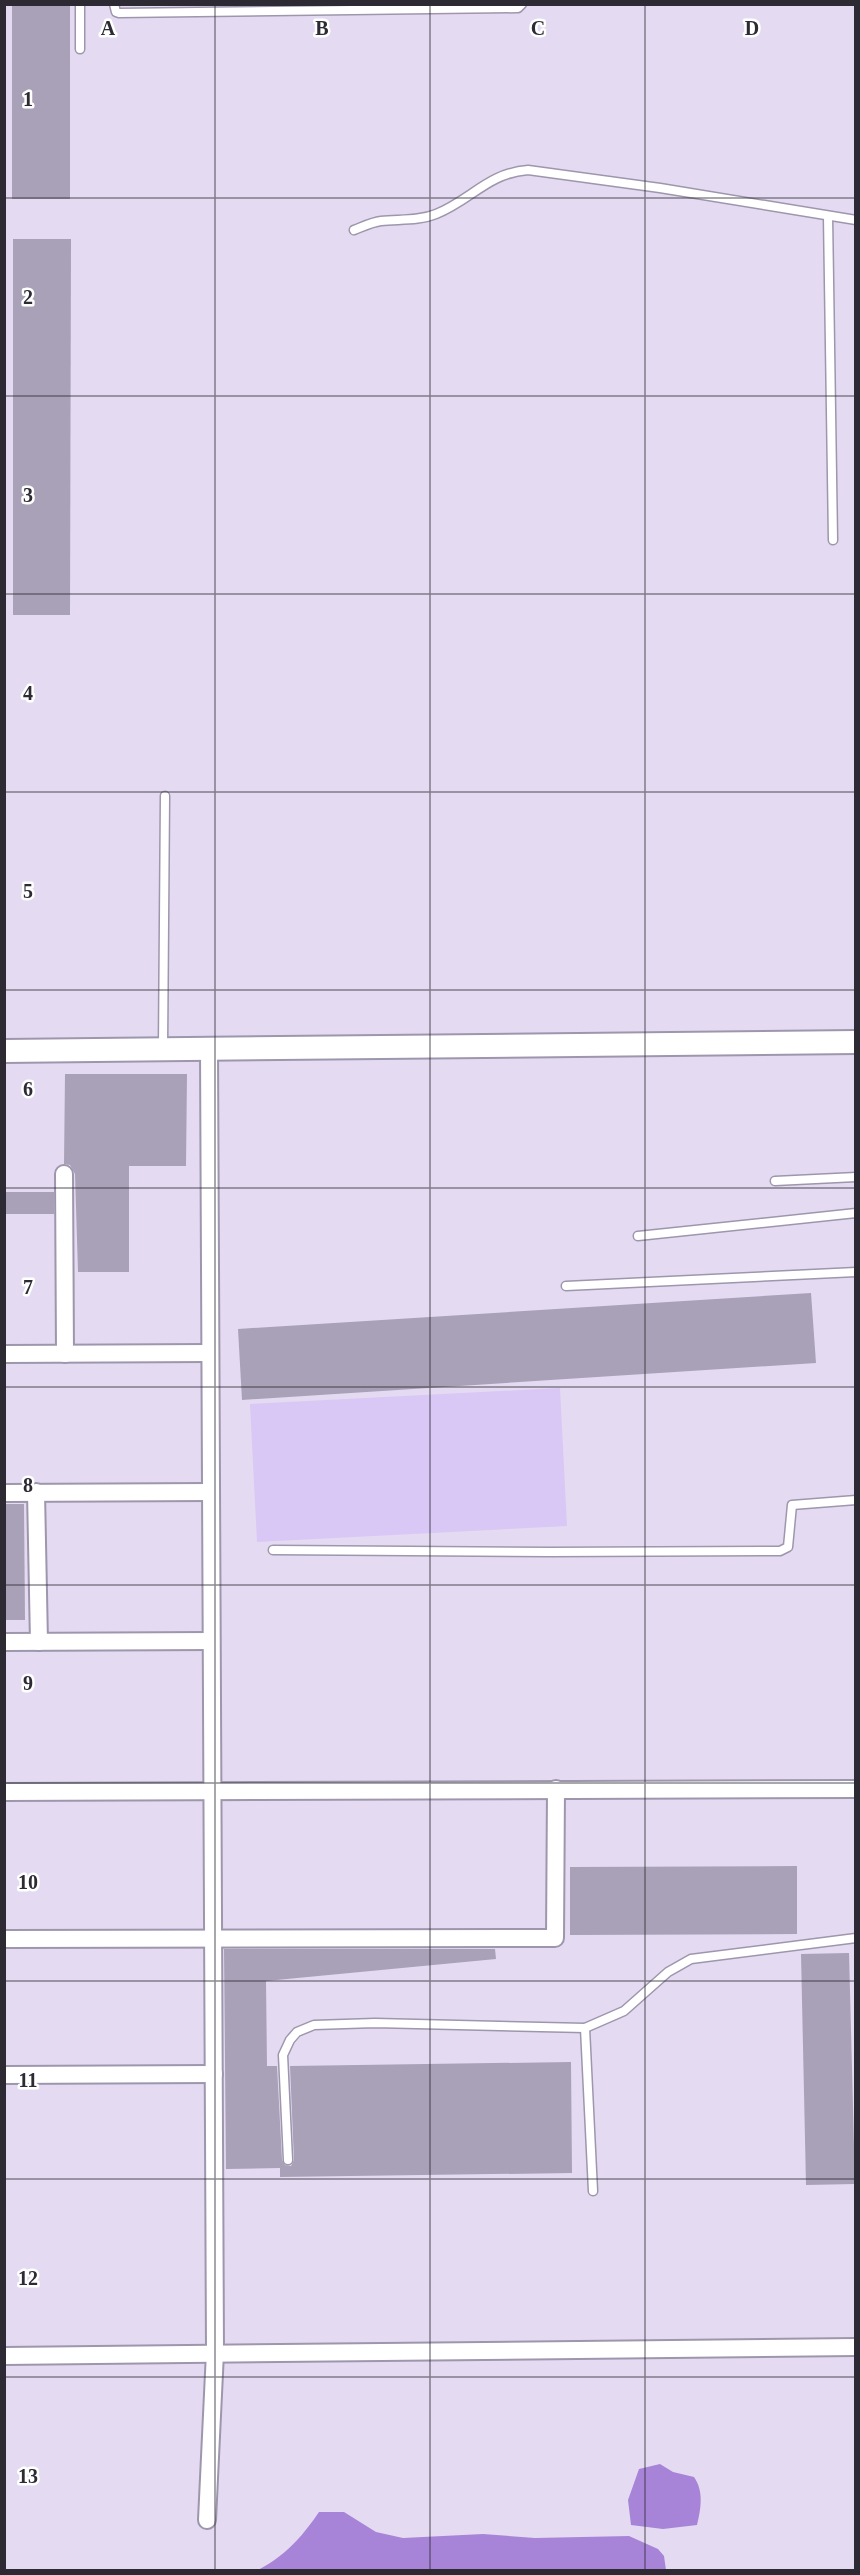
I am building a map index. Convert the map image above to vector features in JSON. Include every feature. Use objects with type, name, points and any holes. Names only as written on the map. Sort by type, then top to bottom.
[{"type":"street","points":[[4,1051],[855,1041]]},
{"type":"street","points":[[207,2520],[215,2352],[210,1048]]},
{"type":"street","points":[[64,1174],[65,1354]]},
{"type":"street","points":[[4,1354],[210,1353]]},
{"type":"street","points":[[4,1492],[210,1492]]},
{"type":"street","points":[[36,1492],[39,1642]]},
{"type":"street","points":[[4,1642],[211,1641]]},
{"type":"street","points":[[4,1940],[555,1938],[556,1789]]},
{"type":"street","points":[[4,1792],[855,1789]]},
{"type":"street","points":[[4,2075],[214,2074]]},
{"type":"street","points":[[4,2356],[855,2347]]},
{"type":"lane","points":[[80,4],[80,49]]},
{"type":"lane","points":[[114,4],[116,12],[119,13],[518,8],[522,4]]},
{"type":"lane","points":[[354,230],[378,221],[421,218],[438,213],[495,178],[510,171],[528,170],[660,188],[855,220]]},
{"type":"lane","points":[[828,216],[833,540]]},
{"type":"lane","points":[[163,1049],[165,796]]},
{"type":"lane","points":[[775,1181],[855,1177]]},
{"type":"lane","points":[[638,1236],[855,1213]]},
{"type":"lane","points":[[566,1286],[855,1272]]},
{"type":"lane","points":[[273,1550],[780,1551],[788,1546],[792,1505],[855,1500]]},
{"type":"lane","points":[[288,2160],[283,2055],[290,2040],[297,2032],[314,2025],[375,2023],[585,2028],[624,2011],[668,1972],[691,1959],[855,1938]]},
{"type":"lane","points":[[585,2028],[594,2191]]},
{"type":"shaded area","points":[[560,1388],[567,1526],[257,1542],[250,1404]]},
{"type":"shaded area","points":[[660,2464],[673,2472],[694,2477],[700,2494],[697,2525],[663,2529],[631,2525],[628,2500],[639,2469]]},
{"type":"shaded area","points":[[319,2512],[344,2512],[376,2532],[403,2538],[483,2534],[535,2538],[629,2536],[658,2549],[664,2556],[666,2570],[258,2570],[277,2559],[292,2545]]},
{"type":"building","points":[[12,4],[70,4],[70,199],[12,199]]},
{"type":"building","points":[[13,239],[71,239],[70,615],[13,615]]},
{"type":"building","points":[[65,1074],[187,1074],[186,1166],[129,1166],[129,1272],[78,1272],[75,1174],[70,1165],[64,1164]]},
{"type":"building","points":[[4,1192],[54,1192],[54,1214],[4,1214]]},
{"type":"building","points":[[811,1293],[816,1363],[242,1400],[238,1329]]},
{"type":"building","points":[[4,1504],[24,1504],[25,1620],[4,1620]]},
{"type":"building","points":[[797,1866],[797,1934],[570,1935],[570,1867]]},
{"type":"building","points":[[224,1949],[495,1949],[496,1959],[266,1981],[267,2066],[277,2066],[282,2160],[285,2165],[291,2166],[294,2160],[290,2066],[571,2062],[572,2173],[280,2177],[280,2168],[226,2169]]},
{"type":"building","points":[[849,1953],[855,2184],[806,2185],[801,1954]]}]
